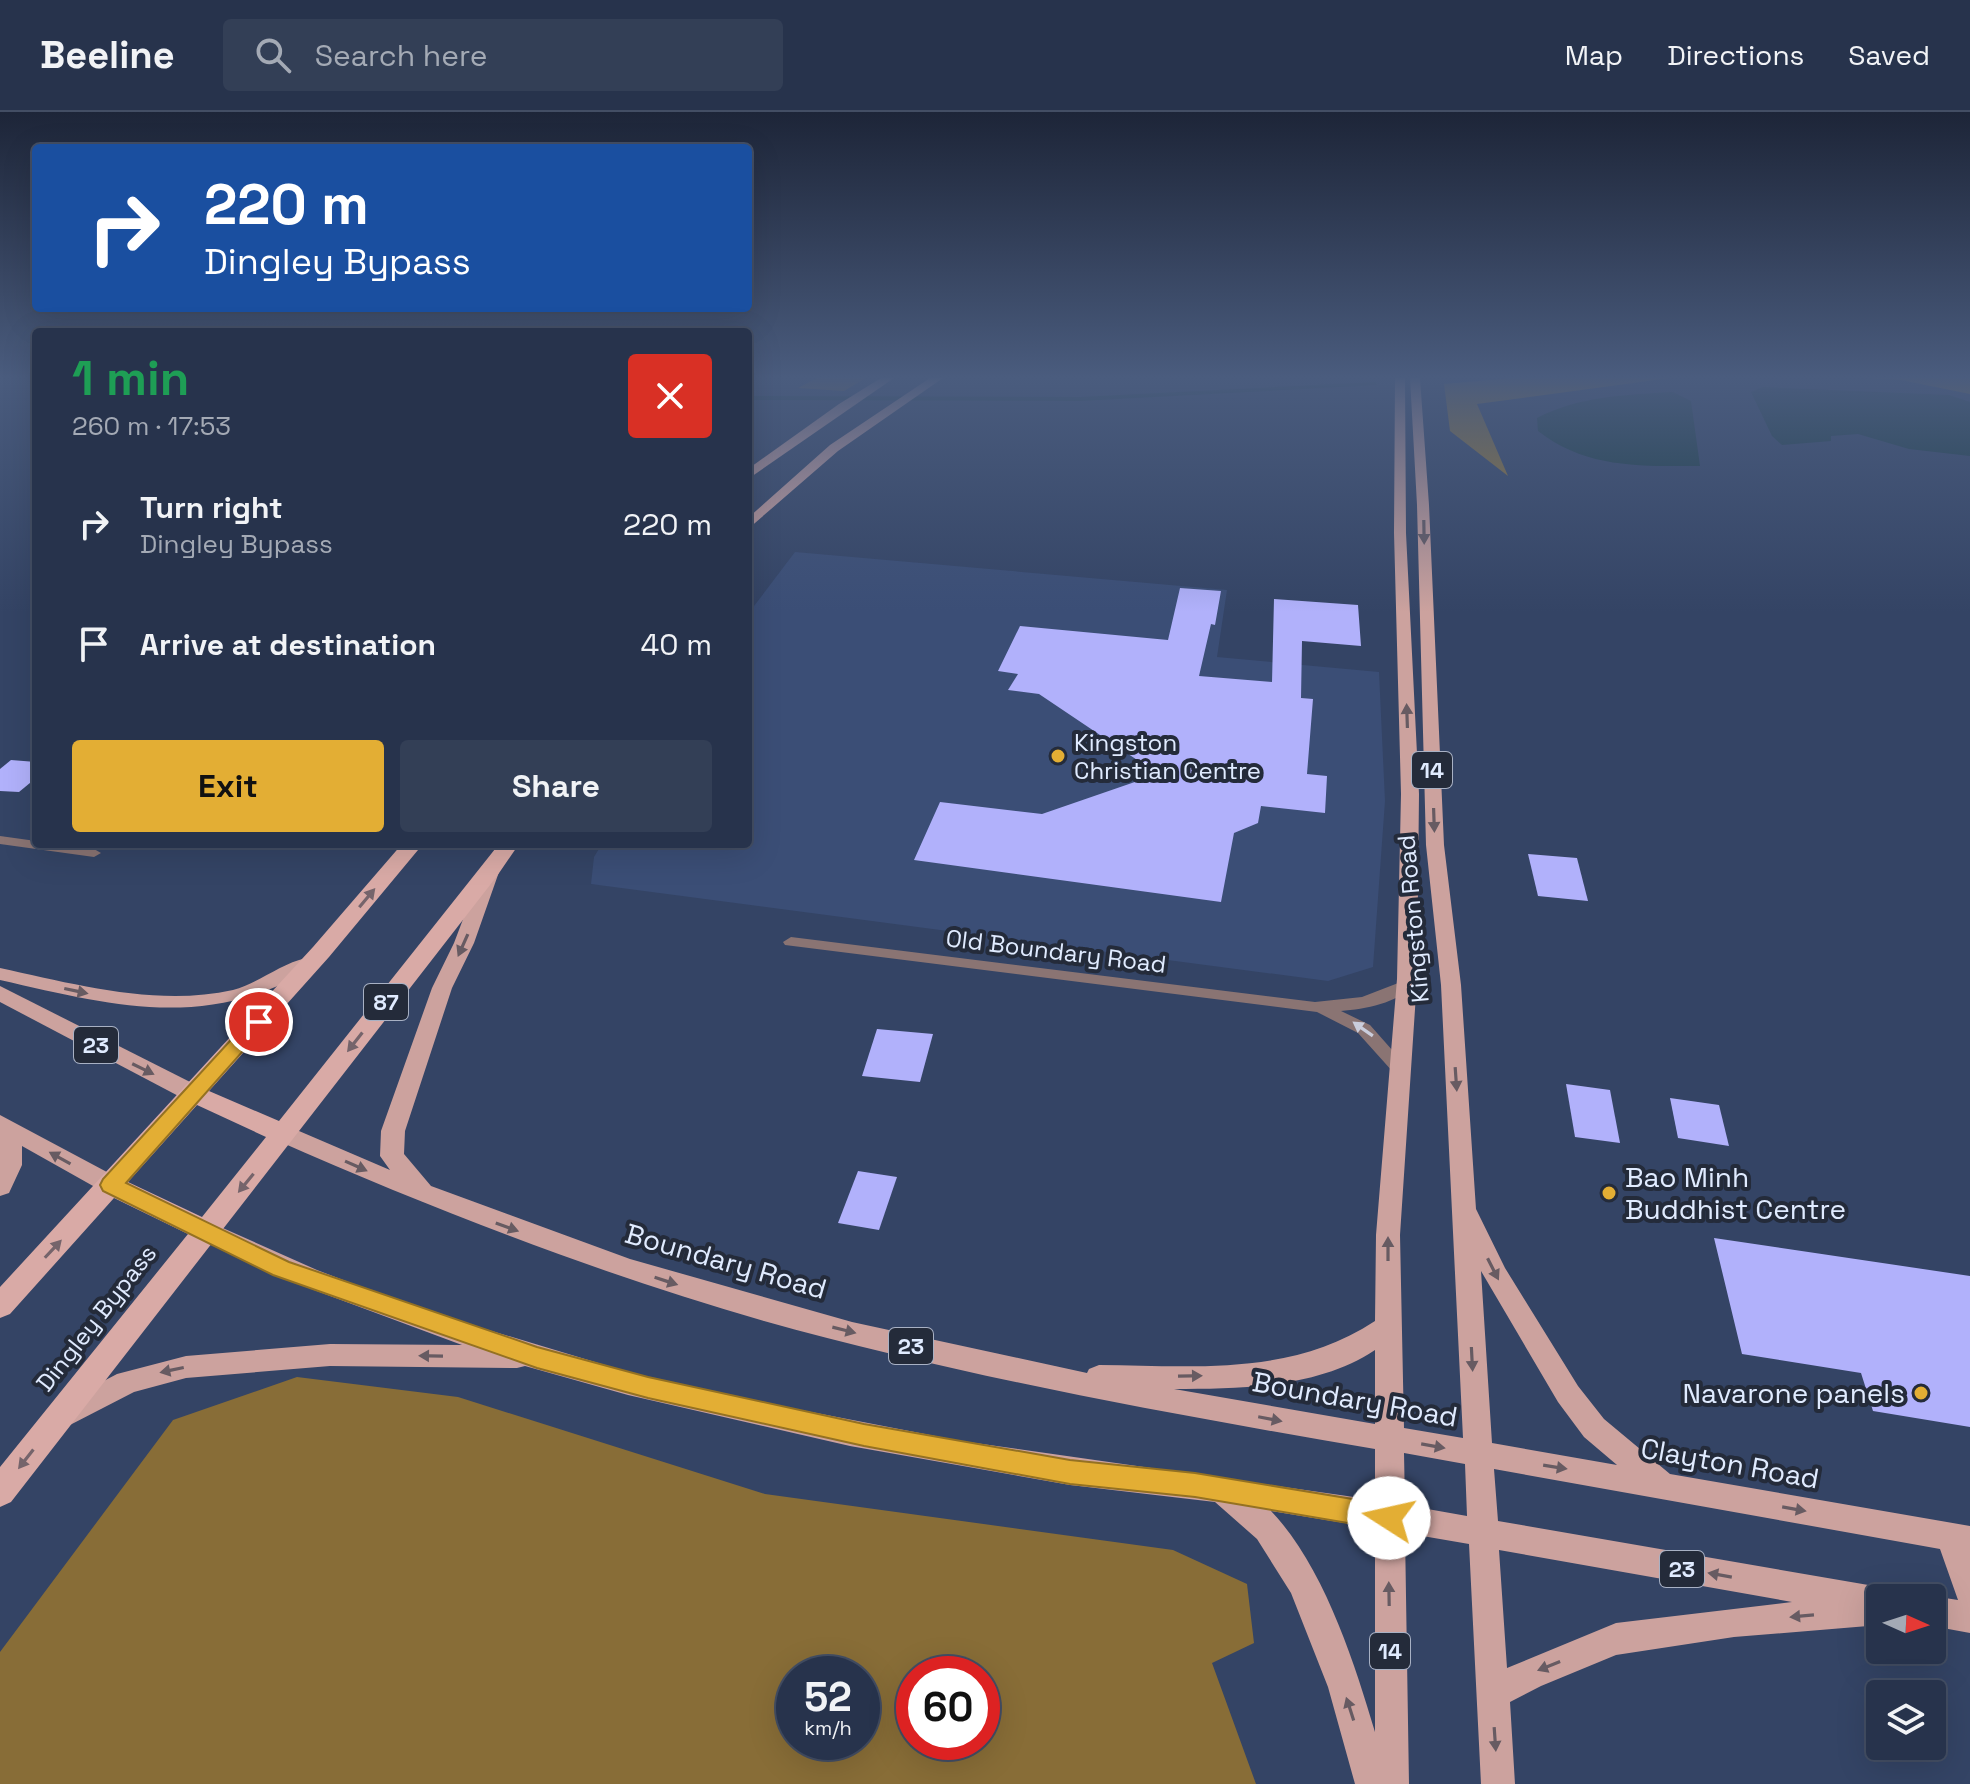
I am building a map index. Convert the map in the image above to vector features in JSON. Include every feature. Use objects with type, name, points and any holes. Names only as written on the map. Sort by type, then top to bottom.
[{"type":"highway","points":[[752,472],[774,456]]},
{"type":"highway","points":[[752,521],[825,456]]},
{"type":"highway","points":[[0,1306],[321,952],[410,848]]},
{"type":"highway","name":"Dingley Bypass","points":[[0,1492],[506,848]]},
{"type":"highway","name":"Boundary Road","points":[[194,1094],[284,1134]]},
{"type":"highway","name":"23","points":[[111,1185],[207,1231]]},
{"type":"main road","name":"Kingston Road","points":[[1387,1438],[1388,1235],[1406,985],[1410,794],[1400,456]]},
{"type":"main road","name":"Kingston Road","points":[[1420,456],[1435,845],[1451,985],[1478,1454]]},
{"type":"main road","points":[[434,1199],[398,1166],[391,1151],[393,1131],[442,988],[464,943],[490,872]]},
{"type":"main road","points":[[0,974],[112,999],[194,1000],[265,987],[291,974],[321,952]]},
{"type":"main road","name":"Boundary Road","points":[[0,993],[194,1094]]},
{"type":"main road","points":[[0,1187],[10,1165],[5,1126]]},
{"type":"main road","name":"23","points":[[5,1126],[111,1185]]},
{"type":"main road","name":"Boundary Road","points":[[284,1134],[434,1199],[592,1257],[768,1311],[967,1360],[1056,1378],[1305,1426],[1478,1454]]},
{"type":"main road","points":[[1462,1197],[1494,1272],[1568,1394],[1594,1428],[1663,1485]]},
{"type":"main road","name":"23","points":[[207,1231],[281,1269],[537,1357],[661,1391],[864,1435],[1070,1472],[1214,1489],[1866,1600]]},
{"type":"main road","points":[[1056,1378],[1247,1375],[1285,1370],[1338,1357],[1388,1327]]},
{"type":"main road","points":[[52,1426],[83,1405],[127,1382],[186,1367],[330,1355],[537,1357]]},
{"type":"main road","name":"14","points":[[1387,1438],[1392,1784]]},
{"type":"main road","name":"Clayton Road","points":[[1478,1454],[1961,1539]]},
{"type":"main road","name":"14","points":[[1478,1454],[1498,1784]]},
{"type":"main road","points":[[1214,1489],[1256,1516],[1290,1562],[1337,1671],[1372,1784]]},
{"type":"main road","points":[[1961,1539],[1970,1593]]},
{"type":"main road","points":[[1492,1694],[1530,1674],[1616,1639],[1734,1622],[1866,1611]]},
{"type":"main road","points":[[1946,1614],[1970,1618]]},
{"type":"street","points":[[0,840],[32,844]]},
{"type":"street","points":[[58,848],[94,853]]},
{"type":"street","name":"Old Boundary Road","points":[[791,942],[1315,1007],[1364,1003],[1406,985]]},
{"type":"street","name":"Old Boundary Road","points":[[1315,1007],[1364,1029],[1399,1068]]},
{"type":"shaded area","points":[[1482,456],[1499,456],[1508,476]]},
{"type":"shaded area","points":[[1587,456],[1699,456],[1700,466],[1636,465]]},
{"type":"shaded area","name":"Kingston Christian Centre","points":[[795,552],[1227,590],[1217,657],[1379,672],[1385,801],[1373,967],[1328,981],[591,884],[594,857],[600,848],[752,848],[752,609]]},
{"type":"shaded area","points":[[297,1377],[458,1397],[765,1494],[1173,1550],[1247,1584],[1254,1643],[1212,1663],[1256,1784],[0,1784],[0,1652],[173,1420]]},
{"type":"building","points":[[1180,588],[1221,591],[1215,625],[1211,624],[1199,676],[1272,682],[1274,599],[1358,605],[1361,646],[1302,641],[1301,698],[1313,699],[1307,774],[1327,776],[1325,813],[1261,806],[1258,823],[1234,833],[1221,902],[914,860],[940,802],[1042,814],[1158,774],[1039,694],[1008,690],[1018,674],[998,671],[1020,626],[1168,640]]},
{"type":"building","points":[[11,760],[32,762],[32,781],[19,792],[0,791],[0,769]]},
{"type":"building","points":[[1528,854],[1577,858],[1588,901],[1538,896]]},
{"type":"building","points":[[877,1029],[933,1034],[920,1082],[862,1076]]},
{"type":"building","points":[[1566,1084],[1610,1090],[1620,1143],[1575,1137]]},
{"type":"building","points":[[1670,1098],[1719,1105],[1729,1146],[1678,1138]]},
{"type":"building","points":[[858,1171],[897,1177],[879,1230],[838,1223]]},
{"type":"building","points":[[1714,1238],[1970,1276],[1970,1427],[1873,1411],[1861,1373],[1742,1354]]},
{"type":"place","name":"Kingston Christian Centre","points":[[1058,756]]},
{"type":"place","name":"Bao Minh Buddhist Centre","points":[[1609,1193]]},
{"type":"place","name":"Navarone panels","points":[[1921,1393]]},
{"type":"route","points":[[259,1022],[111,1185],[281,1269],[537,1357],[648,1387],[864,1435],[1070,1472],[1195,1485],[1389,1518]]}]
